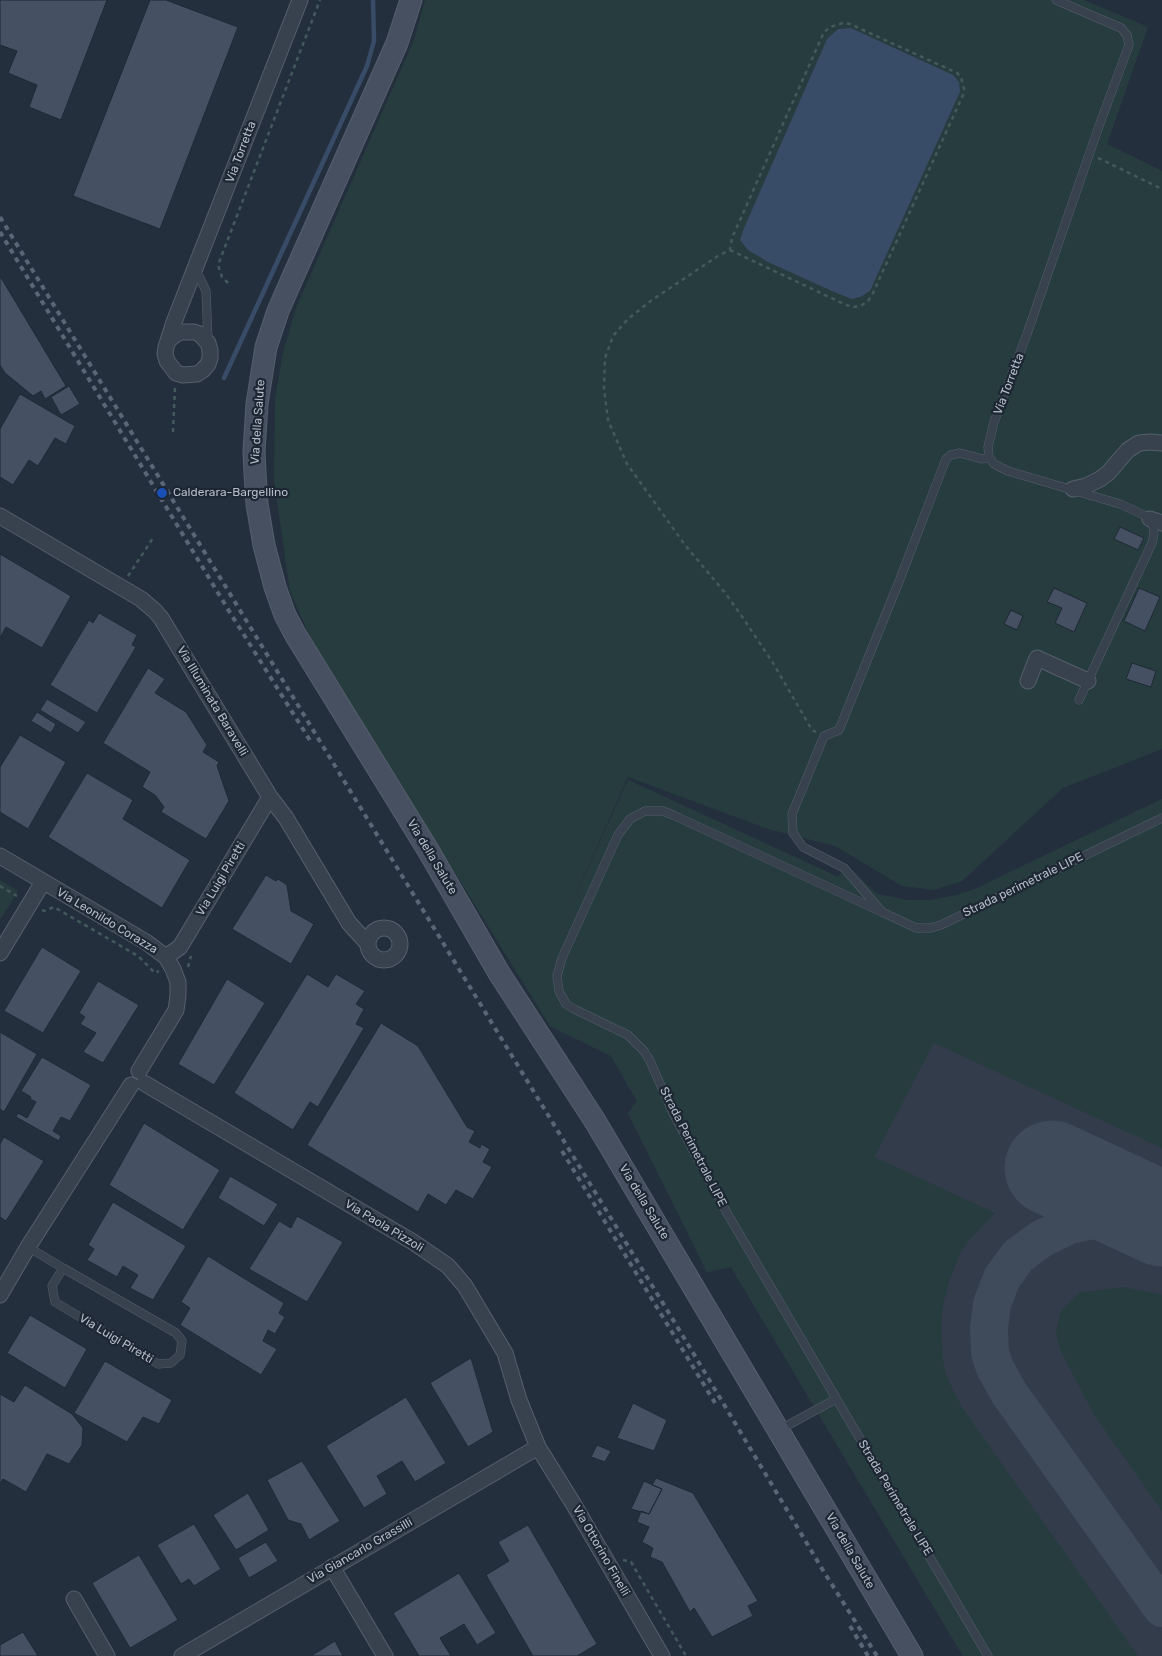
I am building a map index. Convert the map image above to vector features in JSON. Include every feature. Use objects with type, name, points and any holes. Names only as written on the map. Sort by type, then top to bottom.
[{"type":"street","name":"Via Torretta","points":[[176,373],[167,362],[165,354],[174,322],[300,0]]},
{"type":"street","name":"Via della Salute","points":[[411,0],[397,43],[288,287],[266,347],[257,404],[254,451],[257,504],[264,545],[275,587],[285,615],[295,634],[428,850],[499,973],[596,1120],[912,1656]]},
{"type":"street","points":[[176,373],[182,376],[197,374],[203,370],[210,358],[208,343],[205,338],[194,332],[186,320],[182,305]]},
{"type":"street","points":[[169,340],[181,332],[194,332]]},
{"type":"street","points":[[1073,489],[1086,486],[1100,479],[1128,450],[1138,443],[1162,443]]},
{"type":"street","name":"Via Illuminata Baravelli","points":[[0,516],[141,599],[162,618],[349,923],[368,944]]},
{"type":"street","points":[[1028,681],[1037,658],[1088,681]]},
{"type":"street","name":"Via Luigi Piretti","points":[[170,963],[270,797]]},
{"type":"street","name":"Via Leonildo Corazza","points":[[0,856],[146,942],[170,963]]},
{"type":"street","points":[[0,953],[43,882]]},
{"type":"street","points":[[139,1085],[149,1053],[176,1010],[178,982],[170,963]]},
{"type":"street","points":[[0,1296],[28,1247],[139,1085],[149,1074],[149,1053]]},
{"type":"street","name":"Via Paola Pizzoli","points":[[139,1085],[413,1242],[448,1266],[465,1286],[505,1352],[519,1400],[538,1447]]},
{"type":"street","name":"Via Giancarlo Grassilli","points":[[182,1656],[538,1447]]},
{"type":"street","name":"Via Ottorino Finelli","points":[[538,1447],[662,1656]]},
{"type":"street","points":[[332,1567],[385,1656]]},
{"type":"street","points":[[74,1600],[107,1656]]},
{"type":"lane","name":"Via Torretta","points":[[989,457],[988,447],[994,422],[1129,45],[1127,35],[1121,28],[1056,0]]},
{"type":"lane","points":[[195,271],[206,291],[208,343]]},
{"type":"lane","points":[[882,912],[844,868],[803,847],[793,833],[792,814],[824,736],[839,730],[946,459],[951,455],[960,453],[982,459],[989,457],[994,464],[1008,471],[1120,504],[1156,521],[1153,526],[1152,543],[1079,700]]},
{"type":"lane","name":"Strada Perimetrale LIPE","points":[[882,912],[673,815],[645,811],[630,819],[618,835],[562,958],[557,976],[559,991],[561,998],[566,1004],[628,1035],[644,1051],[673,1113],[727,1213],[988,1656]]},
{"type":"lane","name":"Strada perimetrale LIPE","points":[[882,912],[916,928],[931,928],[940,925],[1162,818]]},
{"type":"lane","name":"Via Luigi Piretti","points":[[28,1247],[176,1333],[182,1341],[180,1355],[171,1363],[158,1364],[55,1302],[52,1286],[63,1268]]},
{"type":"lane","points":[[779,1430],[836,1399]]},
{"type":"path","points":[[228,283],[222,277],[218,265],[220,258],[320,0]]},
{"type":"path","points":[[843,23],[850,24],[957,73],[961,77],[964,89],[963,95],[868,301],[854,307],[846,305],[730,250],[732,238],[824,32],[830,27],[843,23]]},
{"type":"path","points":[[1090,154],[1162,189]]},
{"type":"path","points":[[730,250],[652,300],[619,329],[608,346],[605,358],[604,401],[608,420],[619,447],[638,481],[685,545],[726,594],[743,618],[773,662],[812,730],[824,736]]},
{"type":"path","points":[[173,432],[176,373]]},
{"type":"path","points":[[120,571],[129,576],[153,538]]},
{"type":"path","points":[[0,886],[44,911],[54,907],[138,956],[155,973],[170,963],[188,969],[193,948]]},
{"type":"path","points":[[621,1560],[631,1562],[686,1656]]},
{"type":"shaded area","points":[[628,780],[838,877],[846,865],[877,894],[907,900],[932,900],[975,889],[1162,799],[1162,1656],[963,1656],[731,1267],[707,1272],[628,1113],[637,1101],[611,1056],[550,1026]]},
{"type":"green space","points":[[425,0],[1084,0],[1148,27],[1107,144],[1162,171],[1162,749],[1063,788],[962,881],[934,890],[902,886],[835,846],[768,829],[628,777],[565,918],[628,780],[838,877],[846,865],[877,894],[907,900],[932,900],[975,889],[1162,799],[1162,1148],[934,1043],[874,1157],[995,1213],[970,1239],[961,1252],[949,1280],[942,1311],[941,1330],[946,1374],[963,1409],[1138,1656],[963,1656],[731,1267],[707,1272],[628,1113],[637,1101],[611,1056],[550,1026],[313,644],[290,591],[274,480],[275,399],[283,353],[296,308],[414,40]]},
{"type":"green space","points":[[0,880],[18,891],[0,920]]},
{"type":"green space","points":[[1123,1287],[1162,1295],[1162,1511],[1095,1416],[1062,1354],[1056,1333],[1061,1311],[1079,1293]]},
{"type":"water","points":[[851,28],[953,75],[959,82],[960,92],[870,291],[852,299],[768,262],[748,250],[740,240],[827,39],[838,29]]},
{"type":"building","points":[[0,0],[107,0],[61,120],[29,107],[37,85],[8,73],[17,51],[0,45]]},
{"type":"building","points":[[150,0],[166,0],[238,27],[160,229],[73,196]]},
{"type":"building","points":[[0,276],[66,386],[45,399],[41,391],[33,396],[5,373],[0,365]]},
{"type":"building","points":[[69,386],[80,404],[61,415],[51,397]]},
{"type":"building","points":[[20,394],[75,426],[66,444],[55,438],[38,466],[29,460],[13,485],[0,477],[0,429]]},
{"type":"building","points":[[1120,527],[1144,538],[1138,550],[1114,539]]},
{"type":"building","points":[[0,554],[71,596],[42,648],[6,627],[0,638]]},
{"type":"building","points":[[1054,588],[1087,603],[1074,632],[1055,623],[1062,608],[1047,602]]},
{"type":"building","points":[[1139,588],[1160,597],[1145,631],[1124,621]]},
{"type":"building","points":[[1011,610],[1023,616],[1017,630],[1004,624]]},
{"type":"building","points":[[99,613],[137,635],[132,645],[136,647],[97,713],[50,685],[89,620],[93,623]]},
{"type":"building","points":[[1132,663],[1156,671],[1151,687],[1126,679]]},
{"type":"building","points":[[148,668],[165,679],[155,693],[186,712],[207,745],[203,752],[219,762],[217,766],[229,801],[206,839],[161,812],[164,807],[155,795],[142,787],[150,772],[103,743]]},
{"type":"building","points":[[47,699],[86,722],[78,733],[40,710]]},
{"type":"building","points":[[37,712],[56,724],[51,733],[31,721]]},
{"type":"building","points":[[20,735],[66,762],[28,829],[0,812],[0,767]]},
{"type":"building","points":[[87,773],[133,800],[123,819],[190,860],[162,908],[48,837]]},
{"type":"building","points":[[266,875],[276,881],[278,879],[287,885],[291,911],[314,924],[291,964],[232,929]]},
{"type":"building","points":[[42,947],[81,971],[43,1033],[4,1011]]},
{"type":"building","points":[[307,974],[328,987],[336,974],[365,991],[356,1004],[364,1009],[356,1024],[364,1028],[318,1107],[310,1102],[293,1130],[234,1093]]},
{"type":"building","points":[[227,979],[265,1003],[214,1085],[178,1064]]},
{"type":"building","points":[[98,981],[139,1005],[103,1063],[83,1052],[96,1033],[80,1024],[85,1017],[79,1013]]},
{"type":"building","points":[[381,1023],[418,1046],[467,1127],[475,1131],[469,1142],[480,1148],[481,1144],[490,1149],[483,1162],[492,1167],[473,1199],[456,1190],[446,1205],[428,1194],[418,1212],[307,1145]]},
{"type":"building","points":[[0,1032],[37,1054],[4,1112],[0,1109]]},
{"type":"building","points":[[42,1057],[91,1085],[70,1121],[61,1117],[53,1131],[61,1136],[59,1141],[16,1117],[18,1113],[27,1118],[36,1102],[21,1091]]},
{"type":"building","points":[[144,1123],[220,1170],[183,1230],[109,1185]]},
{"type":"building","points":[[4,1137],[44,1161],[6,1221],[0,1217],[0,1144]]},
{"type":"building","points":[[230,1176],[278,1204],[264,1226],[218,1198]]},
{"type":"building","points":[[113,1202],[186,1246],[153,1300],[130,1288],[138,1275],[123,1266],[117,1277],[87,1260],[94,1249],[88,1245]]},
{"type":"building","points":[[297,1216],[343,1242],[307,1302],[249,1269],[279,1221],[291,1228]]},
{"type":"building","points":[[208,1256],[284,1303],[279,1313],[285,1317],[275,1334],[268,1330],[263,1341],[277,1349],[261,1375],[180,1325],[190,1308],[181,1302]]},
{"type":"building","points":[[30,1315],[87,1349],[65,1388],[7,1353]]},
{"type":"building","points":[[471,1358],[493,1432],[468,1447],[430,1383]]},
{"type":"building","points":[[105,1361],[172,1400],[159,1424],[143,1417],[127,1442],[74,1413]]},
{"type":"building","points":[[25,1385],[72,1414],[83,1428],[82,1445],[69,1464],[47,1454],[26,1492],[3,1479],[0,1484],[0,1394],[14,1402]]},
{"type":"building","points":[[406,1397],[446,1463],[415,1482],[402,1461],[377,1476],[387,1494],[364,1508],[326,1446]]},
{"type":"building","points":[[633,1403],[667,1420],[654,1451],[617,1438]]},
{"type":"building","points":[[597,1445],[611,1451],[605,1462],[591,1457]]},
{"type":"building","points":[[302,1461],[340,1521],[309,1540],[301,1524],[288,1520],[267,1480]]},
{"type":"building","points":[[656,1478],[693,1493],[758,1601],[748,1606],[753,1616],[712,1637],[694,1608],[690,1612],[662,1562],[650,1557],[653,1548],[642,1542],[649,1527],[637,1522],[641,1511],[649,1514],[662,1489],[652,1485]]},
{"type":"building","points":[[644,1481],[662,1489],[649,1514],[631,1509]]},
{"type":"building","points":[[248,1493],[269,1530],[236,1550],[213,1515]]},
{"type":"building","points":[[194,1524],[221,1569],[194,1586],[189,1579],[181,1584],[157,1545]]},
{"type":"building","points":[[528,1525],[597,1644],[577,1656],[533,1656],[486,1575],[509,1561],[498,1542]]},
{"type":"building","points":[[266,1542],[278,1561],[249,1578],[238,1558]]},
{"type":"building","points":[[139,1555],[178,1620],[130,1648],[92,1583]]},
{"type":"building","points":[[459,1573],[496,1633],[477,1645],[464,1624],[440,1638],[451,1656],[419,1656],[393,1613]]},
{"type":"building","points":[[23,1632],[38,1656],[0,1656],[0,1645]]},
{"type":"building","points":[[335,1641],[343,1656],[311,1656]]},
{"type":"waterway","points":[[224,378],[367,66],[374,41],[373,0]]},
{"type":"taxiway","points":[[1162,1224],[1128,1219],[1088,1221],[1070,1225],[1041,1239],[1018,1256],[1002,1278],[992,1304],[989,1328],[990,1353],[995,1368],[1009,1393],[1162,1608]]},
{"type":"runway","points":[[1052,1168],[1162,1219]]},
{"type":"railway","points":[[0,217],[689,1346],[824,1572],[877,1656]]},
{"type":"railway","points":[[0,232],[229,611],[311,742]]},
{"type":"railway","points":[[562,1151],[715,1403]]},
{"type":"railway","points":[[850,1626],[868,1656]]},
{"type":"place","name":"Calderara-Bargellino","points":[[162,493]]}]
